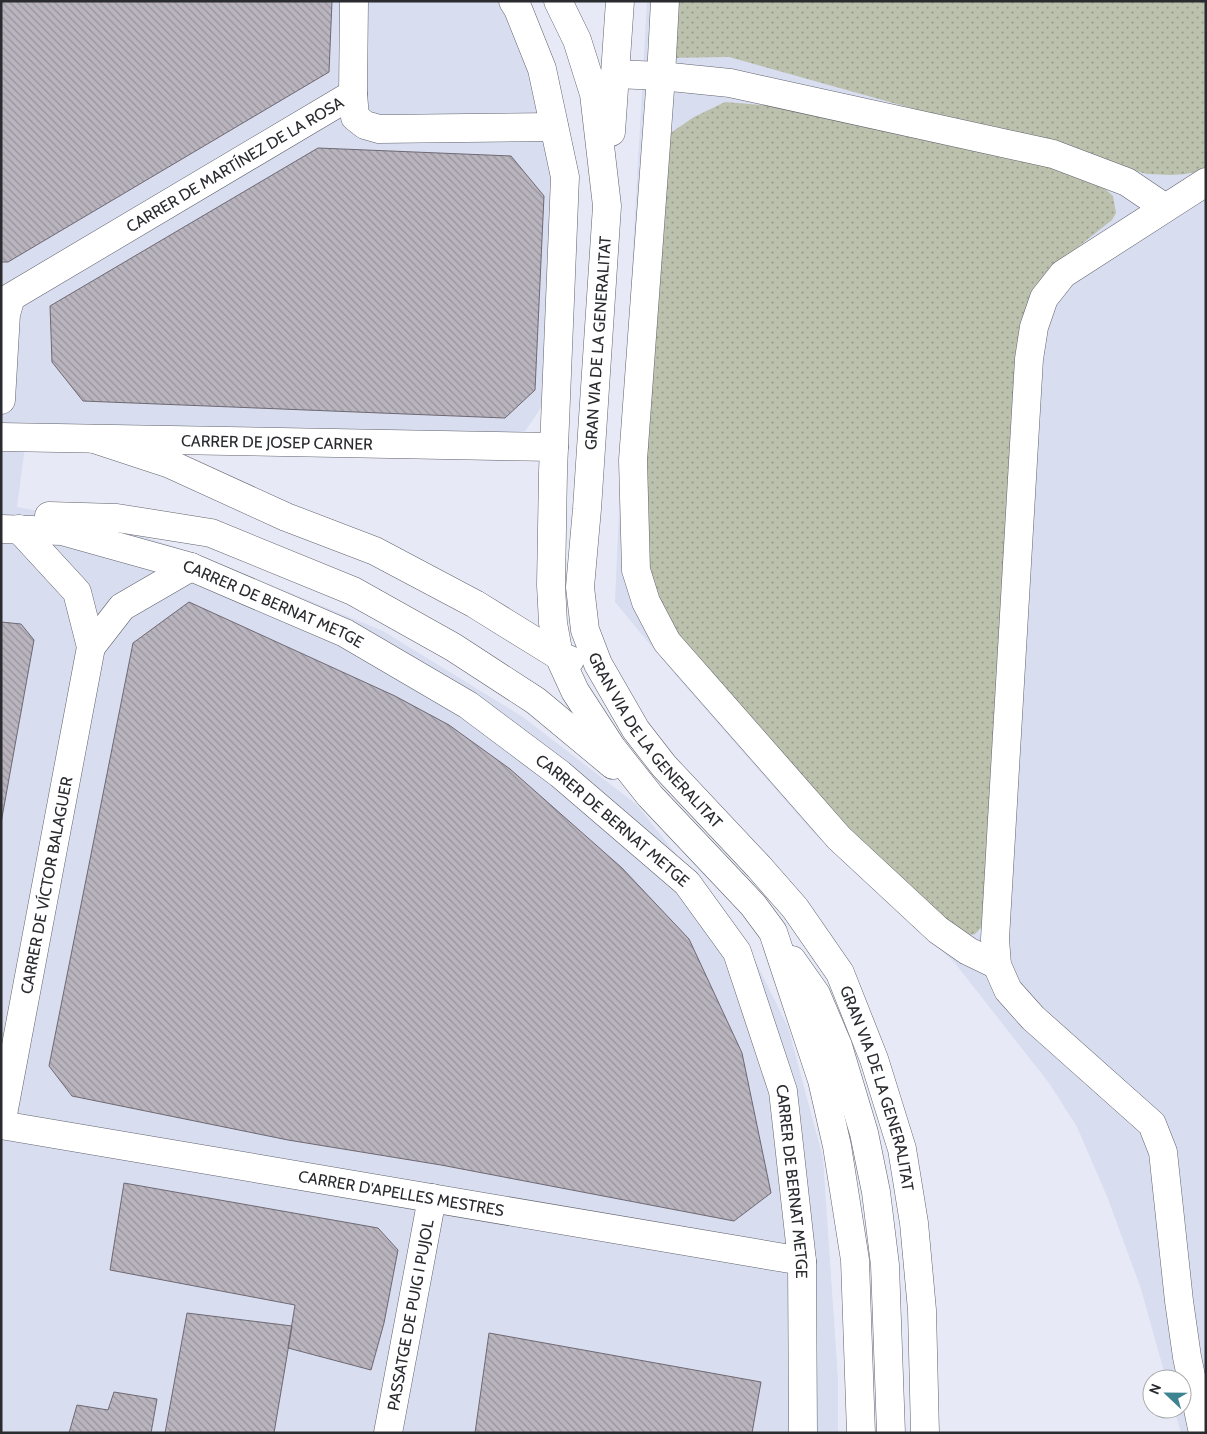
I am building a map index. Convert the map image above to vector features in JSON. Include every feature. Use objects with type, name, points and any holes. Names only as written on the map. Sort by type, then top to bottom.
[{"type":"street","points":[[353,94],[354,1]]},
{"type":"street","name":"GRAN VIA DE LA GENERALITAT","points":[[513,1],[542,69],[565,177],[554,447],[552,585],[553,623],[559,656],[575,691],[612,748],[650,796],[753,905],[773,932],[822,1080],[837,1146],[854,1260],[861,1433]]},
{"type":"street","name":"GRAN VIA DE LA GENERALITAT","points":[[558,1],[577,40],[594,94],[606,206],[588,509],[580,587],[585,630],[598,664],[636,730],[664,766],[795,908],[840,973],[857,1012],[889,1104],[902,1149],[914,1223],[922,1310],[925,1433]]},
{"type":"street","points":[[606,206],[620,1]]},
{"type":"street","points":[[665,1],[633,460],[636,570],[646,602],[667,642],[839,838],[938,930],[968,951],[996,964]]},
{"type":"street","points":[[614,74],[661,76],[730,83],[1053,154],[1127,182],[1164,207]]},
{"type":"street","name":"CARRER DE MARTÍNEZ DE LA ROSA","points":[[1,400],[4,314],[11,296],[353,94],[355,117],[365,125],[379,129],[554,127]]},
{"type":"street","points":[[1203,1433],[1187,1357],[1178,1301],[1162,1152],[1152,1124],[1033,1018],[1008,990],[996,964],[996,929],[1029,358],[1034,328],[1044,298],[1063,274],[1164,207],[1206,182]]},
{"type":"street","name":"CARRER DE JOSEP CARNER","points":[[1,437],[554,447]]},
{"type":"street","points":[[94,439],[170,464],[286,517],[375,552],[475,604],[559,656],[575,662],[586,675],[605,710],[630,746],[696,822],[719,841],[759,867]]},
{"type":"street","points":[[10,529],[44,516],[117,518],[211,534],[353,591],[453,646],[536,701],[650,796]]},
{"type":"street","name":"CARRER DE BERNAT METGE","points":[[10,529],[62,531],[191,567],[344,633],[468,704],[560,774],[687,883],[738,952],[783,1090],[802,1261],[803,1433]]},
{"type":"street","name":"CARRER DE VÍCTOR BALAGUER","points":[[1,1125],[91,647],[77,592],[10,529]]},
{"type":"street","name":"CARRER DE VÍCTOR BALAGUER","points":[[91,647],[122,607],[191,567]]},
{"type":"street","points":[[773,932],[816,994],[838,1046],[864,1134],[876,1192],[885,1265],[891,1433]]},
{"type":"street","name":"CARRER D'APELLES MESTRES","points":[[1,1125],[802,1261]]},
{"type":"street","name":"PASSATGE DE PUIG I PUJOL","points":[[388,1433],[432,1198]]},
{"type":"shaded area","points":[[1,1],[501,1],[538,98],[555,179],[551,393],[505,461],[201,453],[26,440],[17,507],[94,521],[194,553],[383,631],[523,717],[636,804],[746,942],[788,1027],[823,1158],[838,1379],[838,1433],[1,1433]]},
{"type":"shaded area","points":[[647,1],[1206,1],[1206,1433],[1181,1433],[1177,1419],[1192,1419],[1192,1369],[1163,1369],[1141,1289],[1108,1199],[1077,1127],[1049,1083],[954,962],[813,832],[678,678],[615,602]]},
{"type":"green space","points":[[666,1],[1206,1],[1206,168],[1184,174],[1147,174],[729,57],[663,58]]},
{"type":"green space","points":[[725,102],[772,106],[1049,163],[1105,189],[1113,196],[1116,213],[1112,220],[1055,265],[1020,337],[1012,416],[982,927],[975,934],[964,936],[862,852],[669,630],[651,590],[646,542],[644,411],[658,148],[672,132],[694,117]]},
{"type":"building","points":[[1,1],[332,1],[329,72],[8,262],[1,262]]},
{"type":"building","points":[[318,148],[511,156],[544,196],[535,390],[505,418],[83,401],[52,362],[50,306]]},
{"type":"building","points":[[189,602],[395,696],[449,725],[510,769],[622,868],[689,939],[742,1053],[771,1193],[734,1221],[441,1165],[288,1140],[72,1096],[49,1066],[133,643]]},
{"type":"building","points":[[1,622],[21,624],[34,640],[1,823]]},
{"type":"building","points":[[124,1183],[378,1228],[398,1250],[384,1323],[371,1370],[288,1348],[295,1305],[110,1270]]},
{"type":"building","points":[[187,1313],[292,1326],[274,1433],[165,1433]]},
{"type":"building","points":[[489,1333],[761,1382],[752,1433],[475,1433]]},
{"type":"building","points":[[114,1392],[157,1399],[151,1433],[69,1433],[77,1405],[108,1410]]}]
